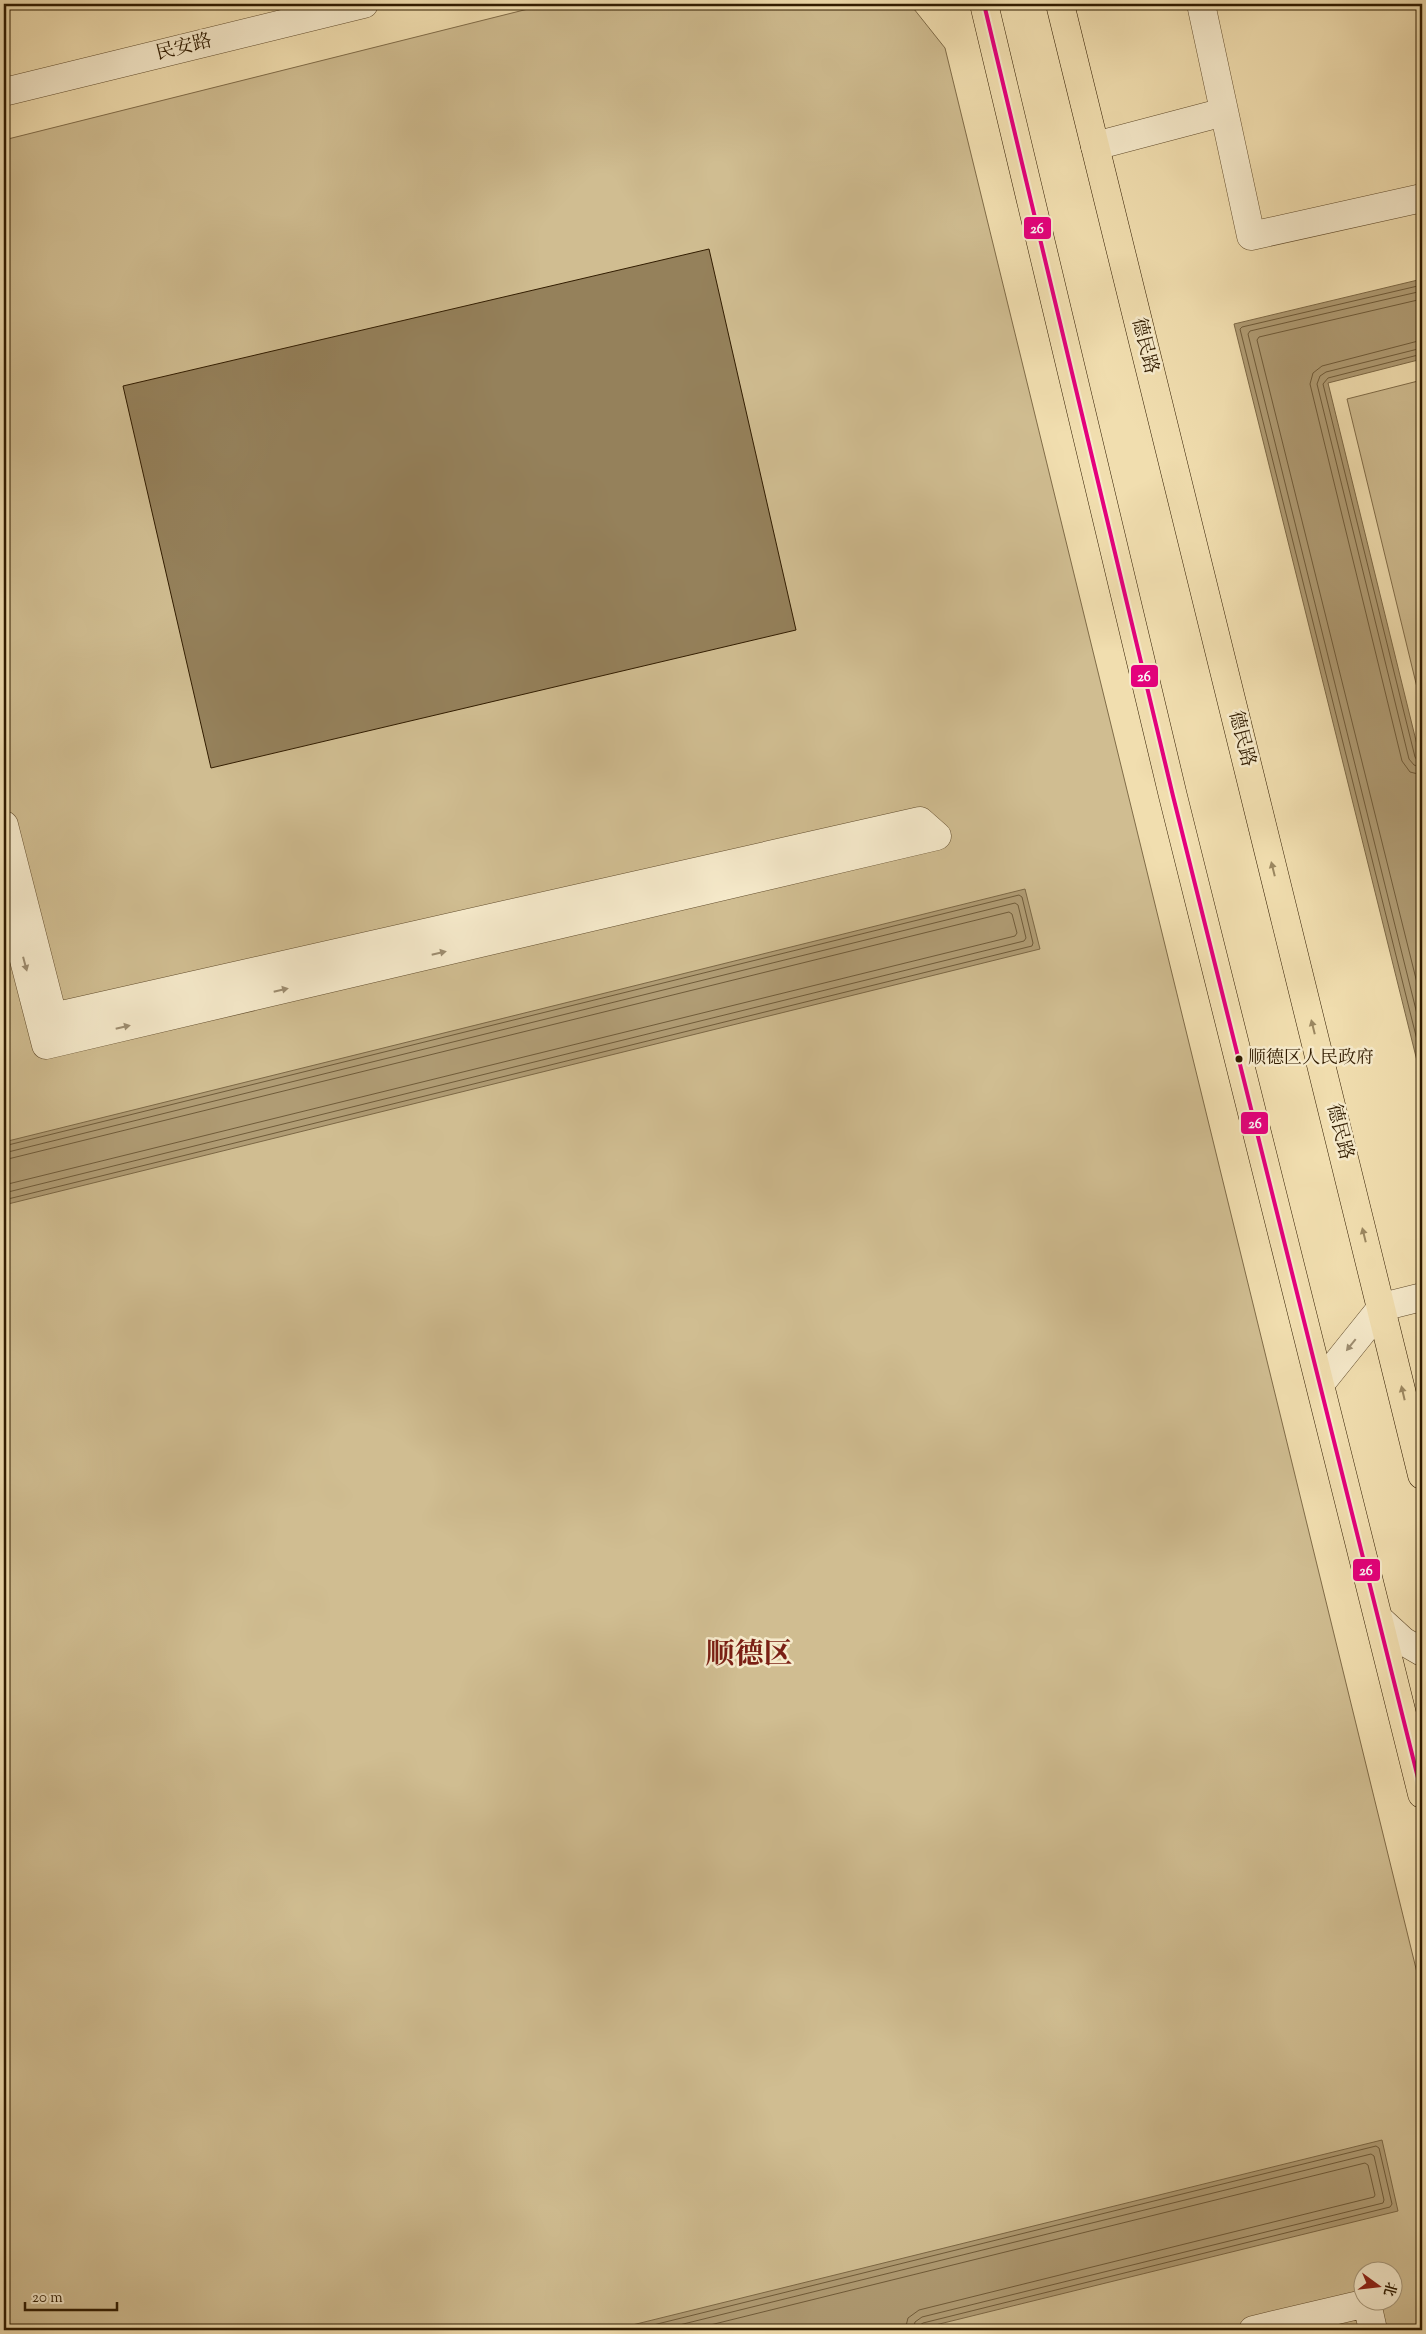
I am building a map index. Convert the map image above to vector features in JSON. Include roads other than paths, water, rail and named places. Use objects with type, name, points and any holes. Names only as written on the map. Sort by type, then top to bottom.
[{"type":"main road","points":[[984,4],[1173,796],[1422,1794]]},
{"type":"main road","name":"德民路","points":[[1060,4],[1422,1475]]},
{"type":"street","name":"民安路","points":[[4,92],[364,4]]},
{"type":"street","points":[[1201,4],[1251,236],[1422,198]]},
{"type":"street","points":[[1095,146],[1224,112]]},
{"type":"street","points":[[4,825],[53,1018],[920,821],[937,836],[46,1045],[4,883]]},
{"type":"street","points":[[1320,1383],[1382,1307],[1422,1297]]},
{"type":"street","points":[[1379,1619],[1403,1641],[1422,1652]]},
{"type":"street","points":[[1253,2330],[1367,2303],[1373,2330]]},
{"type":"water","points":[[1422,279],[1422,359],[1328,383],[1422,765],[1422,1081],[1234,324]]},
{"type":"water","points":[[1025,889],[1040,949],[4,1205],[4,1142]]},
{"type":"water","points":[[1382,2140],[1398,2211],[915,2330],[612,2330]]},
{"type":"place","name":"顺德区人民政府","points":[[1239,1059]]},
{"type":"district","name":"顺德区","points":[[749,1656]]}]
